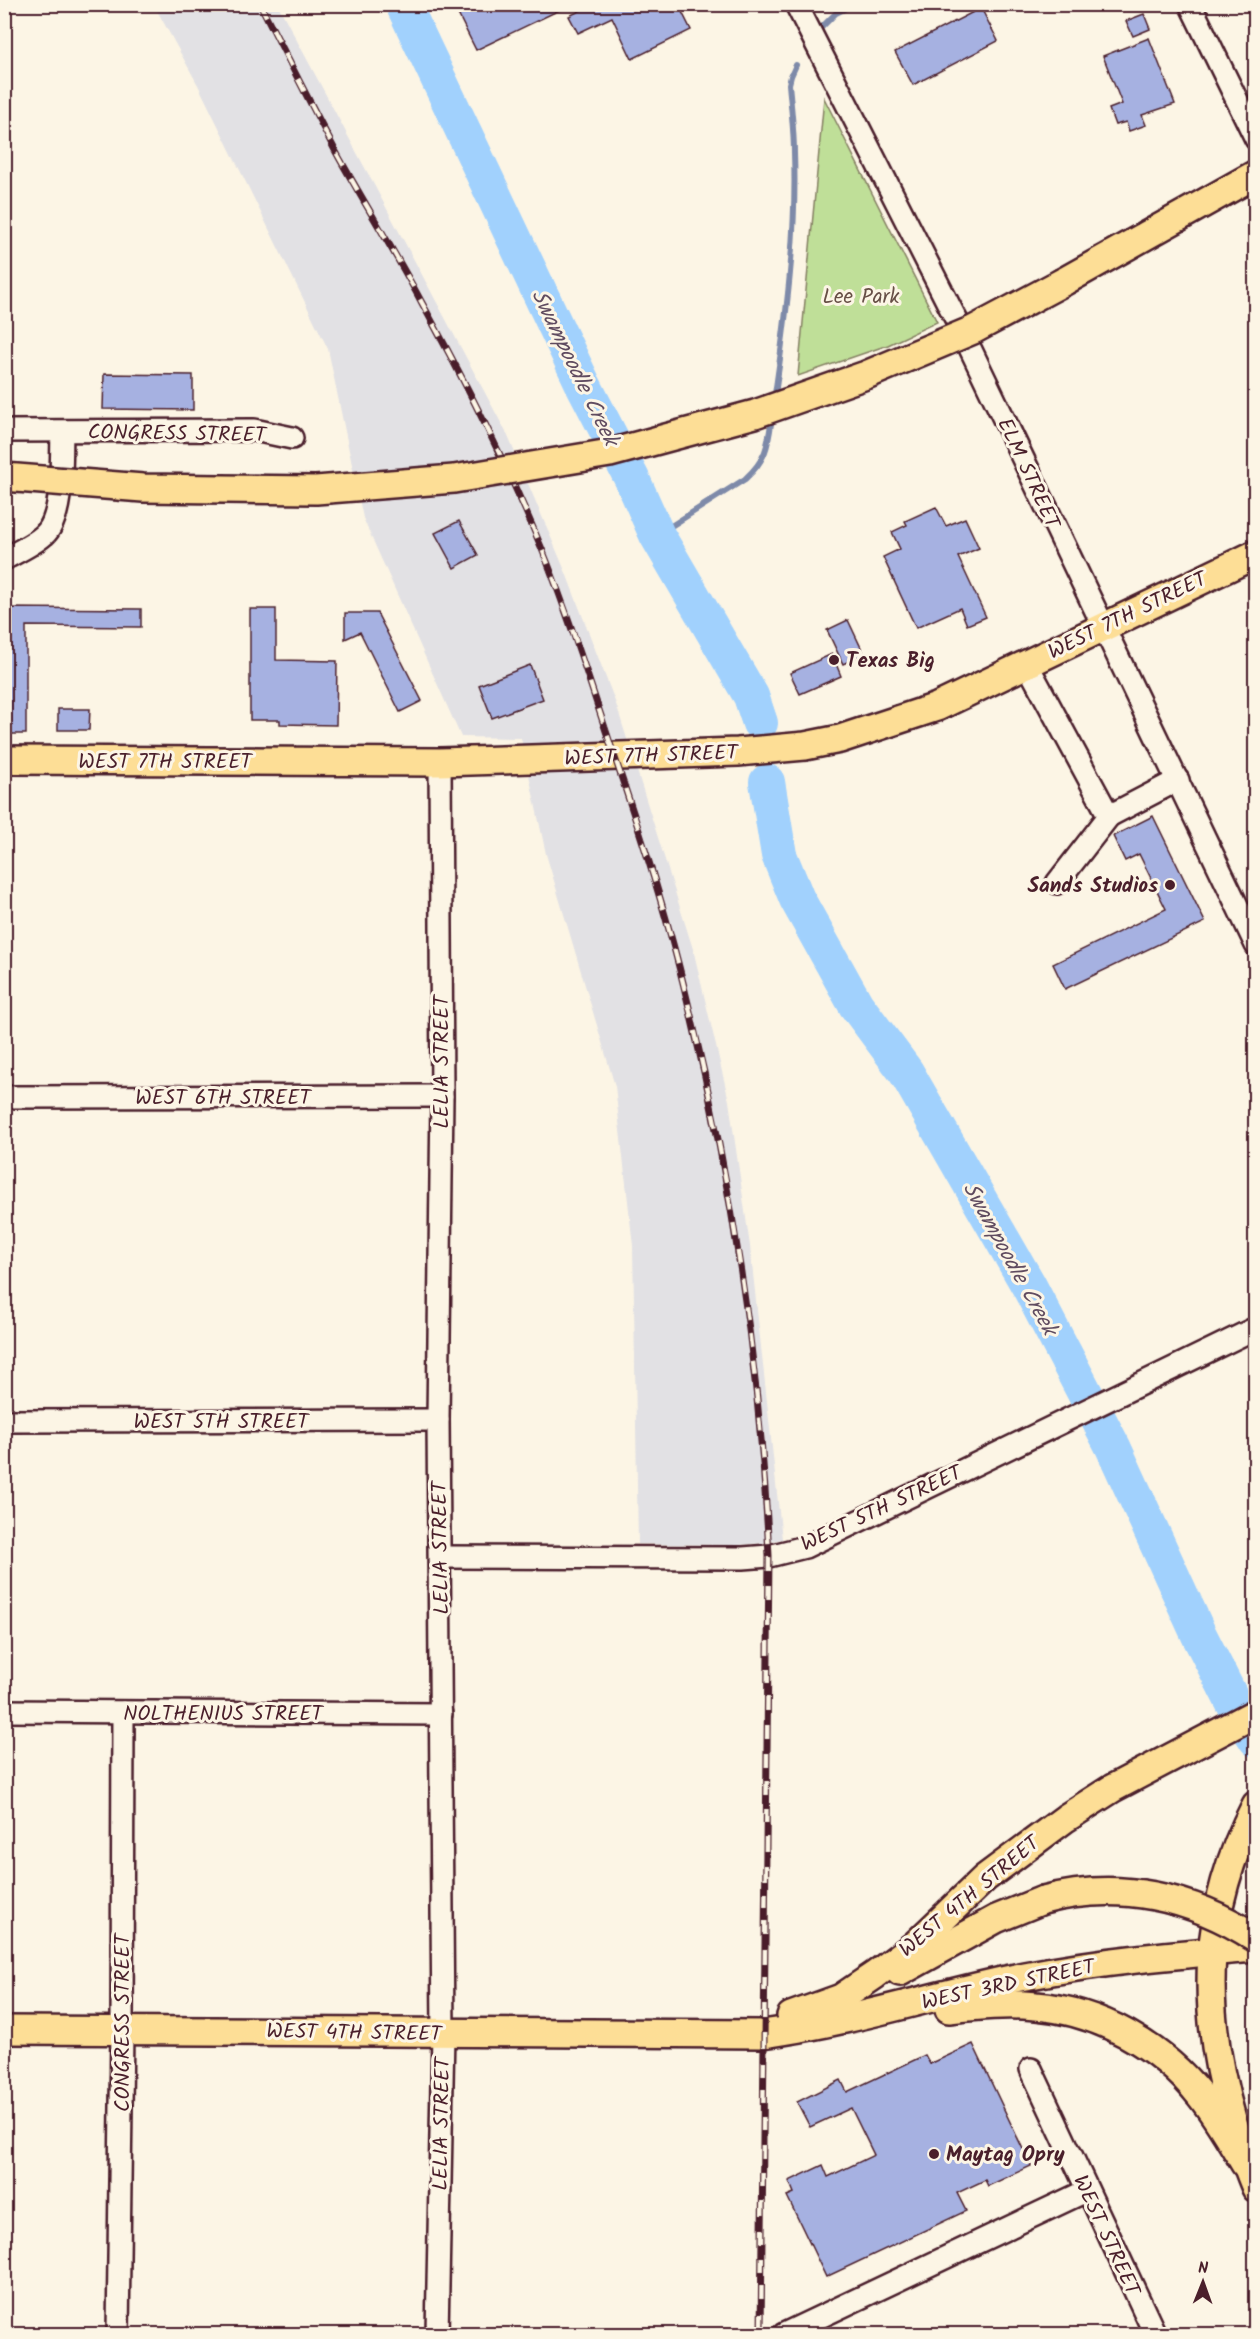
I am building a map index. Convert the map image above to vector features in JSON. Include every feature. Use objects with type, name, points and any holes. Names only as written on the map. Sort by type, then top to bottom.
[{"type":"main road","points":[[4,477],[143,488],[316,490],[454,479],[610,453],[755,414],[866,375],[973,330],[1256,174]]},
{"type":"main road","name":"WEST 7TH STREET","points":[[4,760],[440,762],[759,751],[805,746],[840,739],[937,707],[1256,554]]},
{"type":"main road","name":"WEST 4TH STREET","points":[[705,2034],[791,2015],[842,1998],[915,1945],[986,1878],[1042,1834],[1113,1788],[1256,1713]]},
{"type":"main road","points":[[1250,2176],[1227,2102],[1215,2047],[1211,1993],[1212,1952],[1221,1893],[1244,1829],[1256,1805]]},
{"type":"main road","points":[[842,1998],[889,1978],[996,1919],[1043,1900],[1094,1891],[1159,1895],[1205,1910],[1256,1938]]},
{"type":"main road","name":"WEST 3RD STREET","points":[[763,2034],[867,2015],[1046,1972],[1256,1948]]},
{"type":"main road","points":[[867,2015],[1014,2005],[1062,2009],[1101,2022],[1140,2042],[1180,2074],[1202,2097],[1250,2176]]},
{"type":"main road","name":"WEST 4TH STREET","points":[[4,2030],[763,2034]]},
{"type":"street","name":"ELM STREET","points":[[796,4],[958,323],[1102,628],[1254,940]]},
{"type":"street","points":[[1190,4],[1256,139]]},
{"type":"street","name":"CONGRESS STREET","points":[[4,430],[62,432],[254,430],[292,438]]},
{"type":"street","name":"CONGRESS STREET","points":[[4,559],[45,535],[52,526],[58,502],[62,432]]},
{"type":"street","points":[[1027,664],[1109,816]]},
{"type":"street","name":"LELIA STREET","points":[[437,2334],[443,2033],[438,1420],[442,1096],[440,762]]},
{"type":"street","points":[[1057,883],[1109,816],[1178,780]]},
{"type":"street","name":"WEST 6TH STREET","points":[[4,1097],[442,1096]]},
{"type":"street","name":"WEST 5TH STREET","points":[[440,1557],[743,1558],[769,1556],[805,1547],[1256,1328]]},
{"type":"street","name":"WEST 5TH STREET","points":[[4,1421],[438,1420]]},
{"type":"street","name":"NOLTHENIUS STREET","points":[[4,1711],[441,1714]]},
{"type":"street","name":"CONGRESS STREET","points":[[118,2334],[123,1712]]},
{"type":"street","name":"WEST STREET","points":[[1031,2069],[1086,2191],[1155,2334]]},
{"type":"street","points":[[784,2334],[1086,2191]]},
{"type":"shaded area","points":[[154,5],[278,5],[507,434],[566,573],[616,704],[693,949],[729,1101],[750,1246],[782,1539],[738,1545],[638,1544],[633,1246],[615,1086],[546,854],[521,738],[461,737],[363,518],[328,349],[198,85]]},
{"type":"green space","name":"Lee Park","points":[[824,98],[937,322],[888,345],[798,376]]},
{"type":"building","points":[[453,4],[572,4],[476,50]]},
{"type":"building","points":[[594,4],[678,4],[691,30],[632,59],[612,17],[578,33],[569,16]]},
{"type":"building","points":[[981,8],[998,41],[913,85],[895,52]]},
{"type":"building","points":[[1144,14],[1150,29],[1133,36],[1126,21]]},
{"type":"building","points":[[1149,38],[1175,104],[1142,115],[1146,125],[1129,131],[1126,122],[1115,125],[1109,109],[1122,104],[1103,56]]},
{"type":"building","points":[[104,374],[193,375],[193,410],[103,409]]},
{"type":"building","points":[[936,507],[946,526],[965,518],[979,548],[958,557],[986,617],[967,625],[960,608],[916,628],[883,557],[900,549],[892,532],[907,525],[905,521]]},
{"type":"building","points":[[459,521],[478,555],[454,568],[435,533]]},
{"type":"building","points":[[4,608],[141,609],[141,627],[26,626],[26,734],[4,734]]},
{"type":"building","points":[[250,609],[276,609],[276,660],[337,661],[336,725],[280,724],[280,720],[250,720]]},
{"type":"building","points":[[345,613],[377,613],[422,701],[400,712],[360,632],[345,639]]},
{"type":"building","points":[[848,620],[864,654],[843,664],[827,630]]},
{"type":"building","points":[[832,654],[841,676],[800,694],[790,673]]},
{"type":"building","points":[[530,665],[543,699],[492,718],[479,685]]},
{"type":"building","points":[[58,709],[90,709],[89,730],[58,730]]},
{"type":"building","name":"Sands Studios","points":[[1153,816],[1205,922],[1065,989],[1053,964],[1166,909],[1139,854],[1125,861],[1113,836]]},
{"type":"building","points":[[973,2044],[1031,2166],[988,2186],[985,2180],[957,2193],[966,2211],[826,2277],[787,2196],[794,2193],[789,2181],[823,2165],[828,2177],[874,2155],[851,2108],[810,2127],[797,2102],[841,2080],[847,2092],[925,2055],[930,2064]]},
{"type":"waterway","name":"Swampoodle Creek","points":[[403,4],[657,535],[751,696],[760,723]]},
{"type":"waterway","points":[[821,28],[836,13],[854,4]]},
{"type":"waterway","points":[[774,401],[792,246],[794,144],[789,84],[796,65]]},
{"type":"waterway","points":[[657,535],[745,479],[752,472],[765,451],[772,417]]},
{"type":"waterway","name":"Swampoodle Creek","points":[[767,782],[779,855],[797,899],[856,1005],[906,1072],[1029,1286],[1113,1447],[1199,1635],[1234,1704],[1256,1739]]},
{"type":"railway","points":[[260,4],[336,152],[412,284],[454,363],[500,455],[542,549],[560,595],[630,802],[670,933],[718,1137],[742,1275],[751,1345],[765,1485],[769,1556],[761,2334]]},
{"type":"place","name":"Texas Big","points":[[834,660]]},
{"type":"place","name":"Sands Studios","points":[[1170,885]]},
{"type":"place","name":"Maytag Opry","points":[[934,2154]]}]
